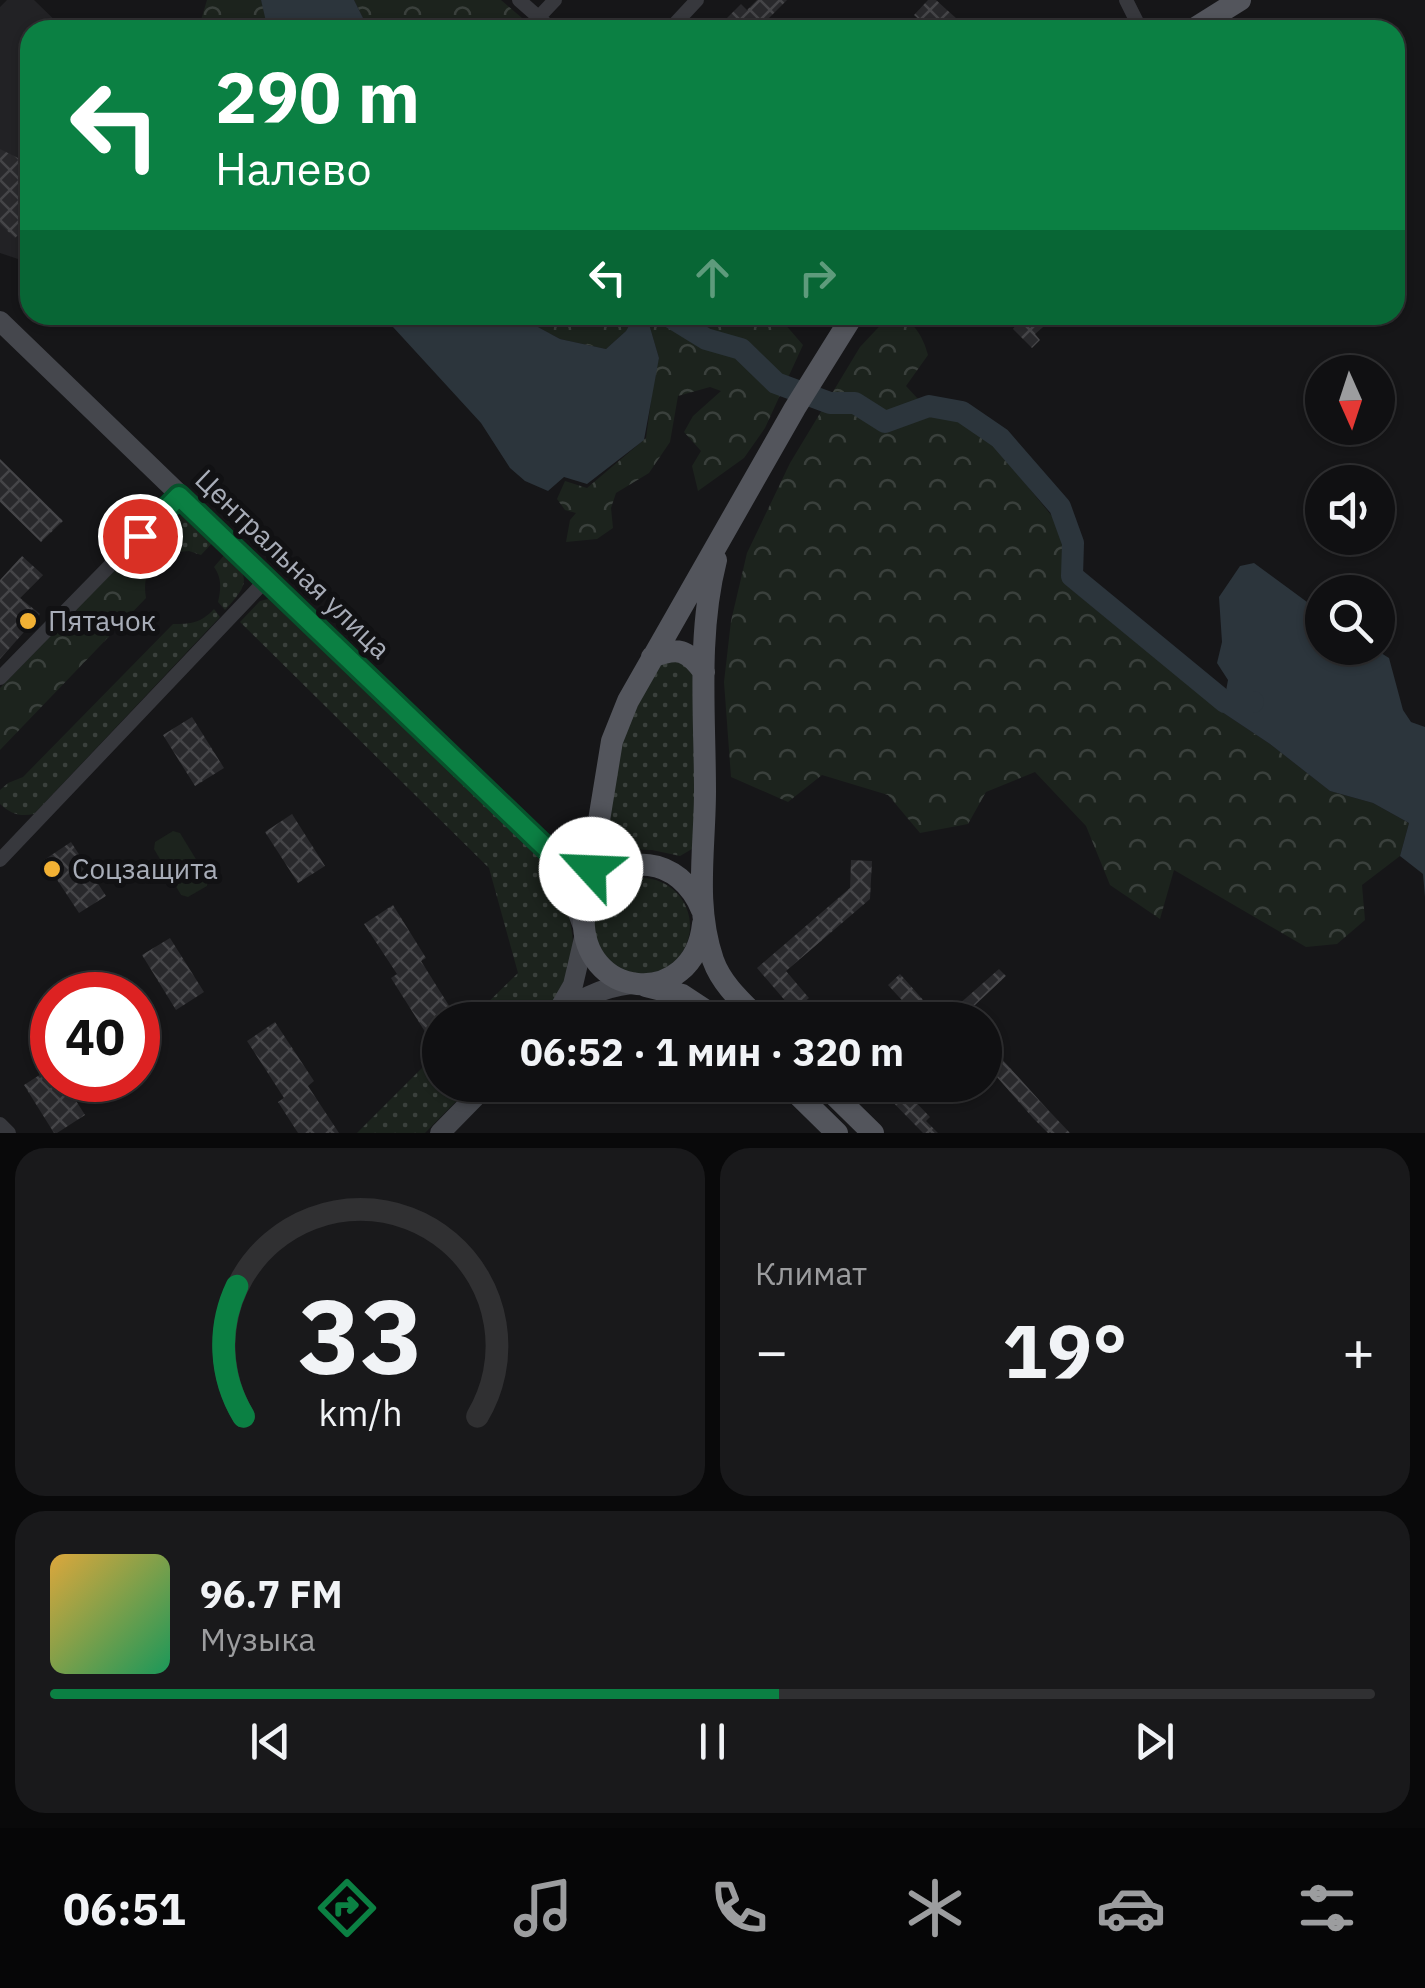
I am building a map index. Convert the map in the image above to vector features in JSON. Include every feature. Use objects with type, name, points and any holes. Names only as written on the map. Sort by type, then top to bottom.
[{"type":"main road","points":[[1208,20],[1240,0]]},
{"type":"main road","points":[[693,1002],[682,995],[606,972],[589,951],[584,926],[612,741],[652,657],[847,325]]},
{"type":"main road","points":[[637,984],[656,983],[681,972],[698,950],[703,917],[707,614],[722,538]]},
{"type":"main road","points":[[652,657],[668,651],[681,652],[695,659],[704,672]]},
{"type":"main road","points":[[584,926],[589,898],[609,875],[639,864],[671,871],[696,894],[714,963],[744,1002]]},
{"type":"main road","points":[[805,1102],[836,1133]]},
{"type":"main road","points":[[841,1102],[873,1133]]},
{"type":"street","points":[[518,0],[540,20]]},
{"type":"street","points":[[538,18],[555,0]]},
{"type":"street","points":[[679,20],[698,0]]},
{"type":"street","name":"Центральная улица","points":[[0,321],[547,849]]},
{"type":"street","points":[[0,678],[179,496]]},
{"type":"street","points":[[0,860],[266,580]]},
{"type":"street","points":[[547,849],[591,869],[622,868]]},
{"type":"street","points":[[547,849],[584,926],[572,985],[562,1002]]},
{"type":"street","points":[[577,1002],[606,987],[637,984]]},
{"type":"street","points":[[440,1133],[470,1102]]},
{"type":"street","points":[[0,1124],[10,1133]]},
{"type":"shaded area","points":[[7,0],[34,0],[55,20],[20,20],[20,260],[0,253],[0,7]]},
{"type":"shaded area","points":[[261,0],[354,0],[364,20],[266,20]]},
{"type":"shaded area","points":[[391,325],[534,325],[560,339],[606,349],[629,325],[649,325],[659,358],[644,440],[587,484],[564,477],[548,491],[525,481],[510,468],[481,423]]},
{"type":"shaded area","points":[[1254,563],[1305,600],[1305,665],[1391,665],[1403,710],[1411,722],[1425,727],[1425,897],[1423,874],[1400,856],[1409,823],[1373,803],[1330,791],[1222,712],[1228,680],[1217,663],[1222,642],[1219,597],[1240,566]]},
{"type":"green space","points":[[207,0],[261,0],[266,17],[265,20],[201,20]]},
{"type":"green space","points":[[354,0],[501,0],[524,20],[364,20]]},
{"type":"green space","points":[[534,325],[629,325],[606,349],[560,339]]},
{"type":"green space","points":[[649,325],[786,325],[803,345],[765,428],[744,458],[698,491],[692,466],[701,451],[684,432],[693,416],[721,391],[710,387],[678,396],[670,442],[649,473],[616,493],[611,508],[613,528],[597,539],[566,542],[570,520],[576,513],[565,510],[557,499],[565,481],[587,488],[646,438],[659,358]]},
{"type":"green space","points":[[881,325],[912,325],[928,355],[906,386],[918,399],[937,399],[993,444],[1060,526],[1066,585],[1222,712],[1330,791],[1373,803],[1409,823],[1400,856],[1362,885],[1365,920],[1337,944],[1306,947],[1174,870],[1160,919],[1110,885],[1086,826],[1035,772],[986,792],[968,824],[920,833],[888,795],[822,775],[788,802],[731,777],[724,682],[731,621],[747,553],[790,463],[860,347]]},
{"type":"green space","points":[[182,515],[214,541],[201,555],[189,551],[166,553],[150,536],[170,519]]},
{"type":"green space","points":[[141,543],[157,557],[147,576],[146,598],[0,750],[0,688]]},
{"type":"green space","points":[[226,553],[240,569],[244,582],[225,610],[218,602],[220,584],[214,567]]},
{"type":"green space","points":[[260,601],[277,602],[540,856],[563,898],[572,930],[569,976],[553,1002],[488,1002],[518,973],[489,868],[240,622]]},
{"type":"green space","points":[[214,609],[220,617],[34,814],[16,814],[0,804],[0,790],[23,777],[173,624],[195,622]]},
{"type":"green space","points":[[669,657],[697,672],[698,839],[692,849],[680,856],[652,850],[614,849],[608,828],[618,747],[659,661]]},
{"type":"green space","points":[[173,831],[180,833],[208,879],[207,886],[188,897],[181,895],[154,849],[155,842]]},
{"type":"green space","points":[[642,878],[660,881],[676,892],[687,908],[687,944],[676,960],[660,971],[642,974],[624,971],[608,960],[597,944],[594,926],[597,908],[608,892],[624,881]]},
{"type":"green space","points":[[422,1068],[422,1102],[455,1102],[425,1133],[357,1133]]},
{"type":"building","points":[[757,0],[787,0],[769,18],[772,20],[725,20],[741,4],[747,10]]},
{"type":"building","points":[[928,0],[936,0],[958,20],[920,20],[914,15]]},
{"type":"building","points":[[0,149],[20,159],[20,233],[15,238],[0,224]]},
{"type":"building","points":[[1017,325],[1045,325],[1035,334],[1040,340],[1032,348],[1013,329]]},
{"type":"building","points":[[0,459],[63,521],[41,542],[0,502]]},
{"type":"building","points":[[22,556],[43,575],[20,598],[40,614],[0,659],[0,580]]},
{"type":"building","points":[[192,717],[224,768],[195,786],[163,735]]},
{"type":"building","points":[[292,814],[325,866],[298,883],[265,832]]},
{"type":"building","points":[[71,842],[106,896],[79,913],[44,860]]},
{"type":"building","points":[[851,860],[872,861],[870,899],[786,971],[809,998],[804,1002],[786,1002],[757,968],[850,888]]},
{"type":"building","points":[[393,905],[426,958],[421,961],[447,1002],[422,1002],[422,1027],[391,978],[397,974],[364,924]]},
{"type":"building","points":[[170,938],[204,992],[176,1010],[160,984],[160,972],[153,972],[142,955]]},
{"type":"building","points":[[999,969],[1006,976],[978,1002],[961,1002]]},
{"type":"building","points":[[900,974],[925,1002],[904,1002],[888,985]]},
{"type":"building","points":[[275,1022],[314,1081],[308,1086],[339,1133],[298,1133],[278,1102],[284,1098],[247,1041]]},
{"type":"building","points":[[1002,1059],[1070,1133],[1048,1133],[1002,1083]]},
{"type":"building","points":[[35,1102],[77,1102],[85,1115],[54,1133]]},
{"type":"building","points":[[893,1102],[916,1102],[938,1133],[923,1133]]},
{"type":"waterway","points":[[683,325],[706,339],[741,349],[776,383],[830,403],[855,403],[885,422],[929,406],[962,412],[1000,438],[1060,507],[1073,543],[1072,576],[1225,702],[1253,702]]},
{"type":"place","name":"Пятачок","points":[[28,621]]},
{"type":"place","name":"Соцзащита","points":[[52,869]]},
{"type":"route","points":[[140,536],[179,496],[547,849],[591,869]]}]
